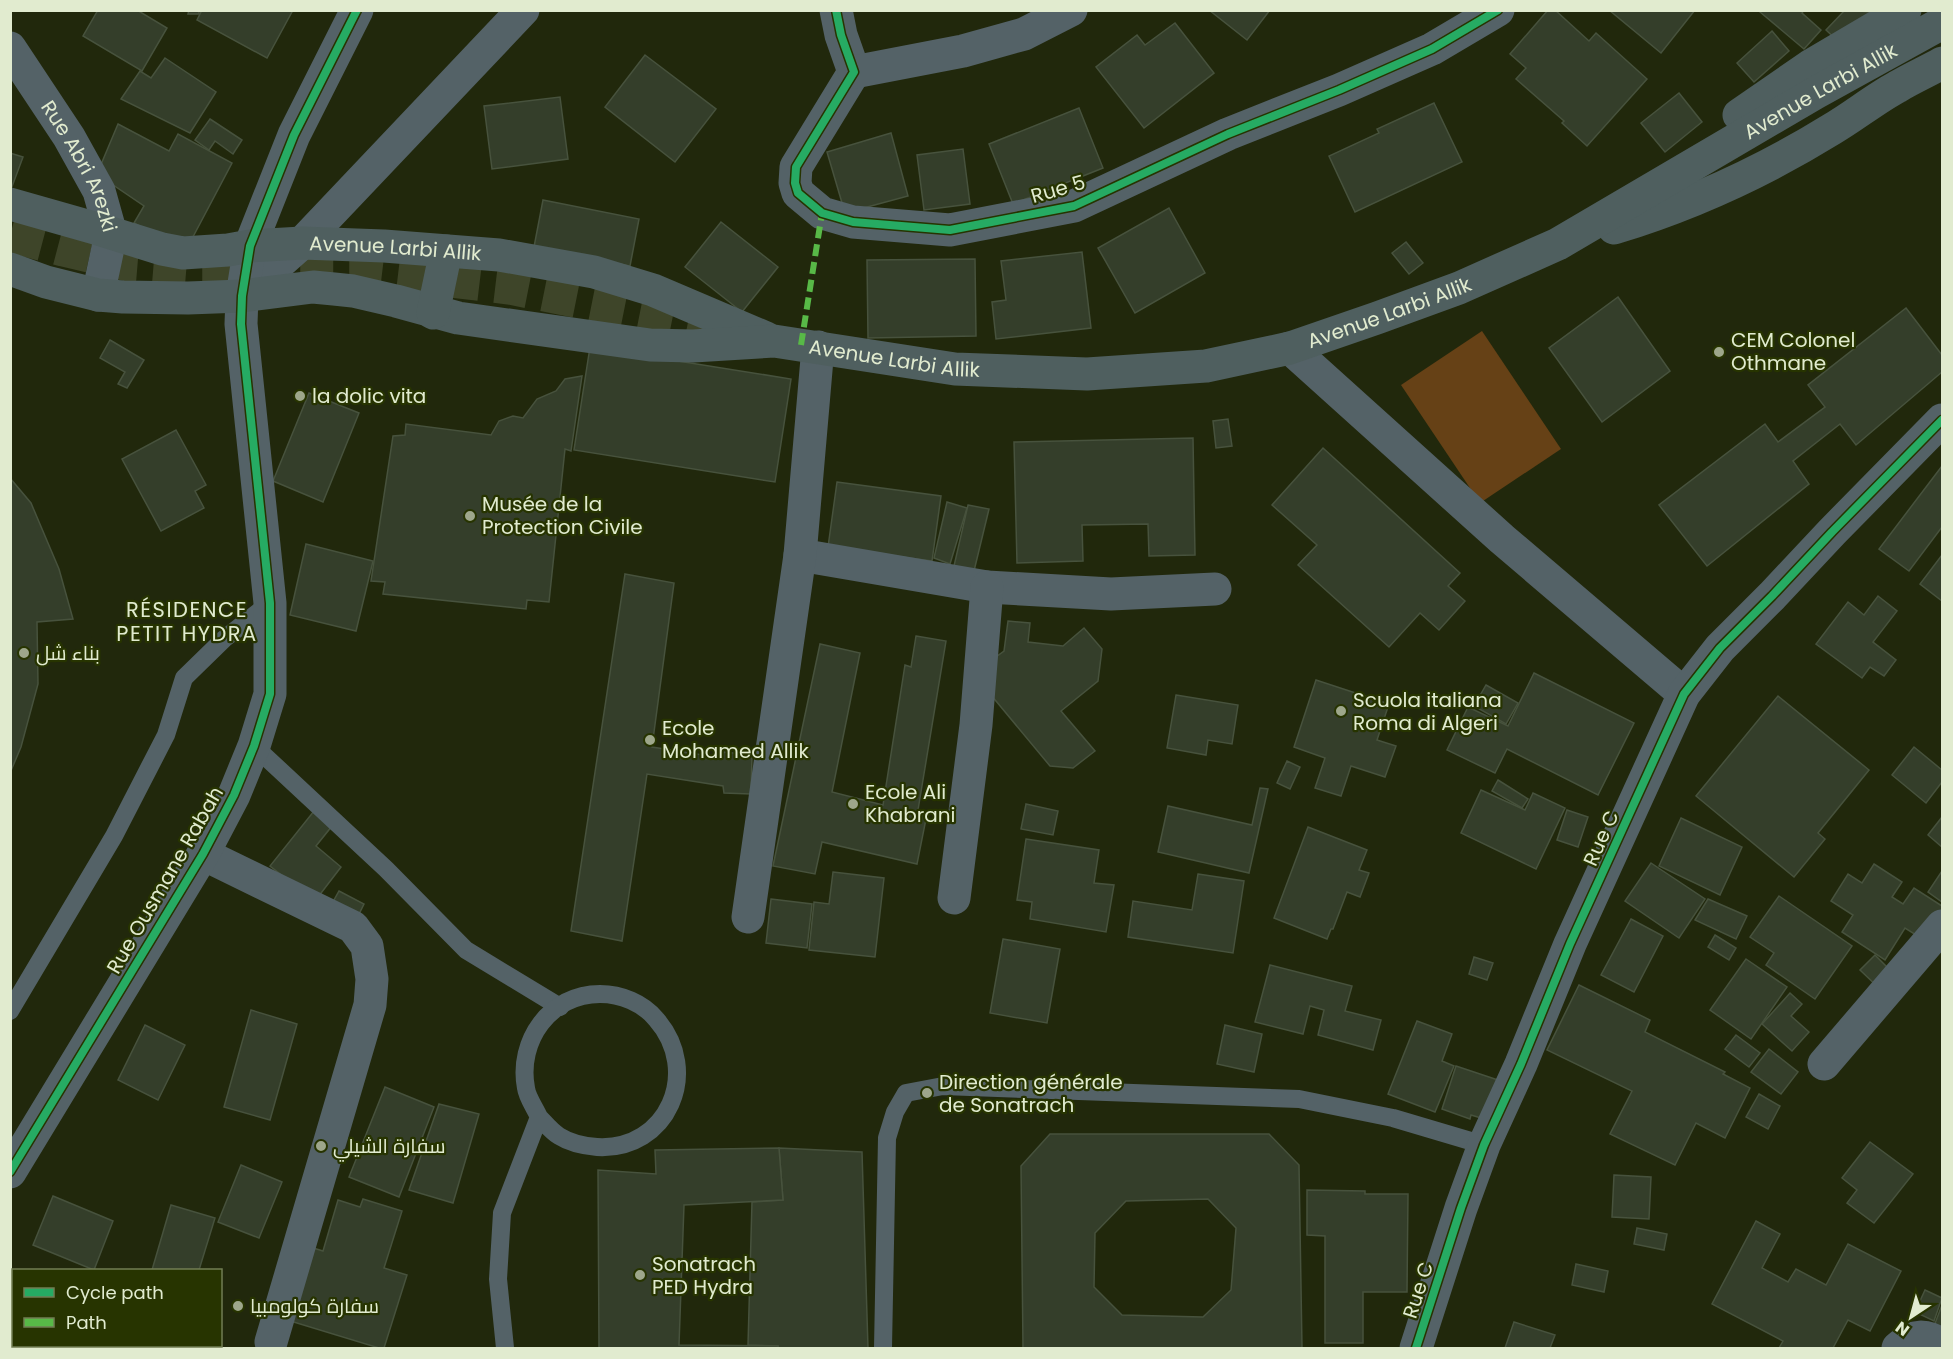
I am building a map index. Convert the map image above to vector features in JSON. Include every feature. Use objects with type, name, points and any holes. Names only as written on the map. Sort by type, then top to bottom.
[{"type":"main road","points":[[1615,212],[1638,184],[1810,66],[1905,10]]},
{"type":"main road","name":"Avenue Larbi Allik","points":[[10,269],[46,282],[98,295],[188,298],[242,296],[313,288],[353,291],[458,318],[650,345],[693,346],[774,341],[955,369],[1087,374],[1206,366],[1290,348],[1459,288],[1558,244],[1817,92],[1942,23]]},
{"type":"main road","points":[[1558,244],[1666,212],[1719,189],[1831,130],[1896,87],[1942,63]]},
{"type":"main road","name":"Avenue Larbi Allik","points":[[10,204],[162,249],[183,253],[302,243],[500,255],[594,272],[653,290],[774,341]]},
{"type":"main road","points":[[433,313],[446,251]]},
{"type":"street","name":"Rue Ousmane Rabah","points":[[10,1172],[203,854],[234,795],[254,746],[270,693],[270,603],[241,324],[242,296],[250,246],[294,135],[357,10]]},
{"type":"street","points":[[242,296],[302,243],[523,10]]},
{"type":"street","points":[[836,10],[841,35],[854,72],[963,51],[1024,34],[1071,10]]},
{"type":"street","name":"Rue 5","points":[[854,72],[796,167],[795,183],[798,193],[822,213],[853,222],[950,230],[1074,206],[1228,134],[1339,90],[1432,49],[1498,10]]},
{"type":"street","name":"Rue Abri Arezki","points":[[11,49],[69,137],[99,191],[111,234],[98,295]]},
{"type":"street","points":[[748,917],[800,555],[818,347]]},
{"type":"street","points":[[1290,348],[1502,538],[1684,694]]},
{"type":"street","name":"Rue C","points":[[1416,1348],[1484,1145],[1521,1064],[1570,944],[1684,694],[1720,648],[1942,420]]},
{"type":"street","points":[[800,555],[987,587],[1111,594],[1215,589]]},
{"type":"street","points":[[954,898],[976,725],[987,587]]},
{"type":"street","points":[[203,854],[353,927],[367,946],[372,979],[370,1005],[271,1342]]},
{"type":"street","points":[[1824,1064],[1942,926]]},
{"type":"street","points":[[1899,1348],[1911,1338],[1922,1337],[1933,1338],[1942,1345]]},
{"type":"lane","points":[[10,1011],[114,836],[166,735],[184,678],[224,639],[270,603]]},
{"type":"lane","points":[[254,746],[386,868],[466,951],[560,1007]]},
{"type":"lane","points":[[599,994],[626,998],[649,1011],[667,1031],[677,1059],[677,1085],[668,1110],[650,1131],[635,1140],[610,1148],[583,1146],[558,1136],[539,1117],[526,1090],[524,1063],[531,1037],[547,1015],[569,1000],[599,994]]},
{"type":"lane","points":[[883,1348],[887,1138],[895,1112],[906,1093],[943,1086],[1299,1099],[1393,1118],[1484,1145]]},
{"type":"lane","points":[[505,1348],[498,1279],[502,1213],[539,1117]]},
{"type":"shaded area","points":[[1482,331],[1561,449],[1480,503],[1401,385]]},
{"type":"building","points":[[98,10],[137,10],[167,28],[142,71],[83,36]]},
{"type":"building","points":[[189,10],[199,10],[199,14],[188,14]]},
{"type":"building","points":[[202,10],[293,10],[267,58],[197,20]]},
{"type":"building","points":[[1209,10],[1270,10],[1247,40]]},
{"type":"building","points":[[1548,10],[1555,10],[1589,41],[1596,33],[1647,79],[1587,146],[1562,123],[1564,121],[1516,79],[1526,68],[1510,54]]},
{"type":"building","points":[[1609,10],[1695,10],[1661,53]]},
{"type":"building","points":[[1762,10],[1804,10],[1802,13],[1821,30],[1804,49],[1760,12]]},
{"type":"building","points":[[1845,10],[1872,12],[1841,44],[1826,30]]},
{"type":"building","points":[[1175,23],[1214,73],[1144,128],[1096,67],[1137,35],[1145,45]]},
{"type":"building","points":[[1772,31],[1789,51],[1754,82],[1737,63]]},
{"type":"building","points":[[645,55],[716,109],[675,162],[605,107]]},
{"type":"building","points":[[165,58],[216,92],[190,133],[121,99],[140,71],[151,78]]},
{"type":"building","points":[[1679,93],[1702,122],[1665,152],[1641,123]]},
{"type":"building","points":[[560,97],[568,159],[492,169],[484,106]]},
{"type":"building","points":[[1434,103],[1462,162],[1355,212],[1329,156],[1379,133],[1377,129]]},
{"type":"building","points":[[1079,108],[1103,168],[1013,204],[989,144]]},
{"type":"building","points":[[210,119],[242,140],[233,154],[215,141],[209,150],[195,140]]},
{"type":"building","points":[[118,124],[169,151],[178,134],[232,163],[186,250],[134,223],[144,206],[97,174]]},
{"type":"building","points":[[891,133],[908,196],[845,213],[827,152]]},
{"type":"building","points":[[963,149],[970,204],[924,210],[917,155]]},
{"type":"building","points":[[10,153],[23,157],[10,192]]},
{"type":"building","points":[[543,200],[639,219],[630,266],[534,247]]},
{"type":"building","points":[[1169,208],[1205,273],[1135,313],[1098,248]]},
{"type":"building","points":[[721,222],[778,267],[742,312],[685,267]]},
{"type":"building","points":[[1406,242],[1423,263],[1409,274],[1392,253]]},
{"type":"building","points":[[1082,252],[1091,328],[996,339],[992,302],[1006,300],[1001,261]]},
{"type":"building","points":[[975,259],[976,336],[868,338],[867,260]]},
{"type":"building","points":[[1618,297],[1670,371],[1602,422],[1549,348]]},
{"type":"building","points":[[1906,308],[1942,355],[1942,372],[1856,445],[1840,424],[1793,461],[1809,484],[1707,566],[1659,505],[1765,424],[1778,442],[1825,407],[1808,385]]},
{"type":"building","points":[[110,340],[144,360],[127,388],[118,384],[125,372],[100,358]]},
{"type":"building","points":[[590,347],[791,379],[775,482],[574,450]]},
{"type":"building","name":"Musée de la Protection Civile","points":[[582,376],[571,451],[565,449],[549,602],[527,600],[526,609],[383,594],[385,582],[371,581],[393,436],[405,435],[406,424],[491,435],[499,421],[513,416],[523,418],[537,399],[556,391],[565,379]]},
{"type":"building","points":[[309,393],[359,413],[323,502],[273,481]]},
{"type":"building","points":[[1228,419],[1232,446],[1216,448],[1213,421]]},
{"type":"building","points":[[176,430],[206,485],[195,491],[204,508],[161,531],[122,459]]},
{"type":"building","points":[[1193,438],[1195,555],[1149,556],[1148,524],[1082,525],[1083,561],[1017,563],[1014,442]]},
{"type":"building","points":[[1323,448],[1460,573],[1448,586],[1465,601],[1439,630],[1420,613],[1389,647],[1298,565],[1317,545],[1272,505]]},
{"type":"building","points":[[1942,466],[1942,527],[1909,571],[1879,549]]},
{"type":"building","name":"بناء شل","points":[[10,478],[31,503],[59,569],[73,619],[37,622],[38,684],[21,747],[10,773]]},
{"type":"building","points":[[837,482],[941,496],[932,561],[828,547]]},
{"type":"building","points":[[947,502],[967,508],[950,564],[934,558]]},
{"type":"building","points":[[968,505],[989,509],[974,571],[954,566]]},
{"type":"building","points":[[306,544],[373,561],[356,631],[290,615]]},
{"type":"building","points":[[1942,555],[1942,601],[1920,584]]},
{"type":"building","points":[[625,574],[674,583],[652,747],[722,758],[724,752],[752,755],[751,794],[724,793],[723,786],[647,774],[622,941],[571,931]]},
{"type":"building","points":[[1878,596],[1897,611],[1873,642],[1896,660],[1884,676],[1870,667],[1862,678],[1816,644],[1848,602],[1864,615]]},
{"type":"building","points":[[1008,621],[1030,623],[1028,642],[1063,646],[1084,628],[1102,649],[1098,681],[1061,711],[1095,751],[1073,768],[1050,766],[991,695],[996,657],[1004,651]]},
{"type":"building","points":[[916,636],[946,641],[918,810],[927,814],[917,864],[822,842],[815,874],[773,866],[820,644],[860,653],[832,792],[883,805],[905,665],[911,667]]},
{"type":"building","points":[[1534,673],[1634,723],[1598,795],[1507,749],[1495,773],[1447,750],[1468,707],[1508,726]]},
{"type":"building","points":[[1316,680],[1389,704],[1377,740],[1396,746],[1385,777],[1351,766],[1341,796],[1315,788],[1325,758],[1294,747]]},
{"type":"building","points":[[1486,685],[1518,703],[1506,724],[1474,706]]},
{"type":"building","points":[[1176,695],[1238,705],[1232,744],[1208,740],[1206,755],[1167,748]]},
{"type":"building","points":[[1778,696],[1869,770],[1818,833],[1825,839],[1794,877],[1696,796]]},
{"type":"building","points":[[1914,747],[1942,770],[1942,782],[1926,803],[1892,775]]},
{"type":"building","points":[[1287,761],[1300,767],[1290,789],[1277,783]]},
{"type":"building","points":[[1498,780],[1528,799],[1522,808],[1492,791]]},
{"type":"building","points":[[1260,788],[1268,789],[1249,873],[1158,852],[1168,806],[1252,825]]},
{"type":"building","points":[[1481,790],[1525,810],[1533,793],[1565,808],[1536,869],[1461,833]]},
{"type":"building","points":[[1026,804],[1058,811],[1053,835],[1021,829]]},
{"type":"building","points":[[1567,810],[1588,817],[1578,847],[1557,840]]},
{"type":"building","points":[[314,811],[332,826],[316,846],[341,867],[315,901],[270,866]]},
{"type":"building","points":[[1942,817],[1942,847],[1928,835]]},
{"type":"building","points":[[1681,818],[1742,847],[1720,895],[1659,866]]},
{"type":"building","points":[[1308,827],[1367,850],[1359,870],[1369,873],[1360,897],[1347,892],[1327,939],[1274,918]]},
{"type":"building","points":[[1026,839],[1099,850],[1094,883],[1114,885],[1106,932],[1030,919],[1032,902],[1017,900]]},
{"type":"building","points":[[1651,863],[1705,899],[1679,938],[1625,901]]},
{"type":"building","points":[[1874,864],[1902,882],[1892,897],[1903,904],[1914,888],[1942,906],[1942,910],[1924,940],[1905,928],[1885,960],[1842,932],[1853,915],[1831,901],[1848,874],[1862,883]]},
{"type":"building","points":[[1942,871],[1942,902],[1928,892]]},
{"type":"building","points":[[833,872],[884,878],[875,957],[809,950],[814,902],[829,904]]},
{"type":"building","points":[[1198,874],[1244,881],[1233,953],[1128,937],[1133,901],[1192,910]]},
{"type":"building","points":[[339,891],[364,904],[355,922],[329,909]]},
{"type":"building","points":[[1779,896],[1852,946],[1815,999],[1766,965],[1774,953],[1750,937]]},
{"type":"building","points":[[771,899],[812,904],[807,948],[766,943]]},
{"type":"building","points":[[1708,899],[1747,916],[1736,939],[1695,920]]},
{"type":"building","points":[[1631,919],[1663,936],[1634,992],[1601,975]]},
{"type":"building","points":[[1715,935],[1736,948],[1729,960],[1708,947]]},
{"type":"building","points":[[1003,939],[1060,949],[1047,1023],[990,1013]]},
{"type":"building","points":[[1875,955],[1895,975],[1881,990],[1860,970]]},
{"type":"building","points":[[1474,957],[1493,963],[1487,980],[1469,974]]},
{"type":"building","points":[[1746,959],[1787,987],[1751,1039],[1710,1010]]},
{"type":"building","points":[[1270,965],[1352,986],[1345,1011],[1381,1020],[1373,1050],[1318,1035],[1324,1010],[1310,1006],[1303,1034],[1255,1022]]},
{"type":"building","points":[[1579,985],[1650,1020],[1645,1032],[1725,1072],[1723,1074],[1750,1088],[1725,1138],[1696,1123],[1675,1165],[1610,1134],[1632,1091],[1547,1050]]},
{"type":"building","points":[[1790,993],[1802,1004],[1791,1016],[1809,1032],[1792,1051],[1762,1024]]},
{"type":"building","points":[[251,1010],[297,1024],[270,1120],[224,1107]]},
{"type":"building","points":[[1417,1021],[1452,1034],[1442,1061],[1454,1066],[1435,1112],[1388,1094]]},
{"type":"building","points":[[145,1025],[185,1045],[158,1100],[118,1080]]},
{"type":"building","points":[[1225,1025],[1262,1034],[1254,1072],[1217,1064]]},
{"type":"building","points":[[1736,1035],[1760,1053],[1749,1067],[1725,1049]]},
{"type":"building","points":[[1769,1049],[1798,1072],[1781,1094],[1751,1072]]},
{"type":"building","points":[[1456,1066],[1504,1082],[1491,1121],[1471,1115],[1470,1119],[1442,1109]]},
{"type":"building","points":[[385,1087],[434,1107],[399,1197],[349,1177]]},
{"type":"building","points":[[1759,1094],[1780,1106],[1768,1129],[1746,1117]]},
{"type":"building","points":[[439,1104],[479,1114],[453,1203],[409,1190]]},
{"type":"building","points":[[1050,1134],[1269,1134],[1299,1165],[1302,1347],[1023,1348],[1021,1166]],"holes":[[[1208,1199],[1236,1228],[1231,1290],[1203,1317],[1122,1315],[1094,1287],[1095,1233],[1126,1201]]]},
{"type":"building","points":[[1870,1142],[1913,1174],[1874,1223],[1847,1203],[1857,1190],[1842,1178]]},
{"type":"building","points":[[779,1148],[862,1152],[868,1348],[778,1348],[778,1346],[748,1345],[752,1202],[783,1200]]},
{"type":"building","name":"Sonatrach PED Hydra","points":[[779,1148],[783,1200],[684,1205],[679,1345],[778,1346],[778,1348],[599,1348],[598,1170],[656,1174],[655,1150]]},
{"type":"building","points":[[241,1165],[282,1182],[259,1238],[218,1222]]},
{"type":"building","points":[[1614,1175],[1651,1177],[1649,1219],[1612,1217]]},
{"type":"building","points":[[1307,1190],[1408,1194],[1407,1292],[1363,1292],[1363,1343],[1325,1343],[1325,1236],[1307,1235]]},
{"type":"building","points":[[53,1196],[113,1221],[94,1269],[33,1245]]},
{"type":"building","points":[[363,1199],[402,1211],[384,1268],[407,1275],[384,1348],[287,1320],[310,1247],[323,1251],[338,1200],[360,1207]]},
{"type":"building","points":[[171,1205],[215,1218],[199,1269],[152,1269]]},
{"type":"building","points":[[1756,1221],[1780,1234],[1762,1268],[1788,1282],[1796,1269],[1826,1285],[1848,1244],[1901,1271],[1870,1331],[1848,1320],[1833,1348],[1779,1348],[1783,1341],[1712,1304]]},
{"type":"building","points":[[1637,1228],[1667,1234],[1664,1250],[1634,1244]]},
{"type":"building","points":[[1576,1264],[1608,1271],[1604,1292],[1572,1285]]},
{"type":"building","points":[[12,1277],[12,1346],[10,1345],[10,1279]]},
{"type":"building","points":[[1925,1290],[1942,1298],[1934,1321],[1915,1312]]},
{"type":"building","points":[[1942,1305],[1942,1336],[1931,1334]]},
{"type":"building","points":[[1514,1322],[1555,1335],[1550,1348],[1505,1348]]},
{"type":"building","points":[[13,1347],[74,1347],[73,1348]]},
{"type":"tunnel","points":[[10,236],[128,265],[200,271],[367,271],[509,288],[735,333]]},
{"type":"marked path","points":[[801,345],[822,213]]},
{"type":"cycle path","points":[[10,1172],[203,854],[234,795],[254,746],[270,694],[270,603],[241,324],[242,296],[250,246],[294,135],[357,10]]},
{"type":"cycle path","points":[[836,10],[841,35],[854,72],[796,167],[795,183],[798,193],[822,213],[853,222],[950,230],[1074,206],[1228,134],[1339,90],[1432,49],[1498,10]]},
{"type":"cycle path","points":[[1416,1348],[1484,1145],[1521,1064],[1570,944],[1684,694],[1720,648],[1942,420]]},
{"type":"place","name":"CEM Colonel Othmane","points":[[1719,352]]},
{"type":"place","name":"la dolic vita","points":[[300,396]]},
{"type":"place","name":"Musée de la Protection Civile","points":[[470,516]]},
{"type":"place","name":"بناء شل","points":[[24,653]]},
{"type":"place","name":"Scuola italiana Roma di Algeri","points":[[1341,711]]},
{"type":"place","name":"Ecole Mohamed Allik","points":[[650,740]]},
{"type":"place","name":"Ecole Ali Khabrani","points":[[853,804]]},
{"type":"place","name":"Direction générale de Sonatrach","points":[[927,1093]]},
{"type":"place","name":"سفارة الشيلي","points":[[321,1146]]},
{"type":"place","name":"Sonatrach PED Hydra","points":[[640,1275]]},
{"type":"place","name":"سفارة كولومبيا","points":[[238,1306]]},
{"type":"district","name":"RÉSIDENCE PETIT HYDRA","points":[[187,621]]}]
